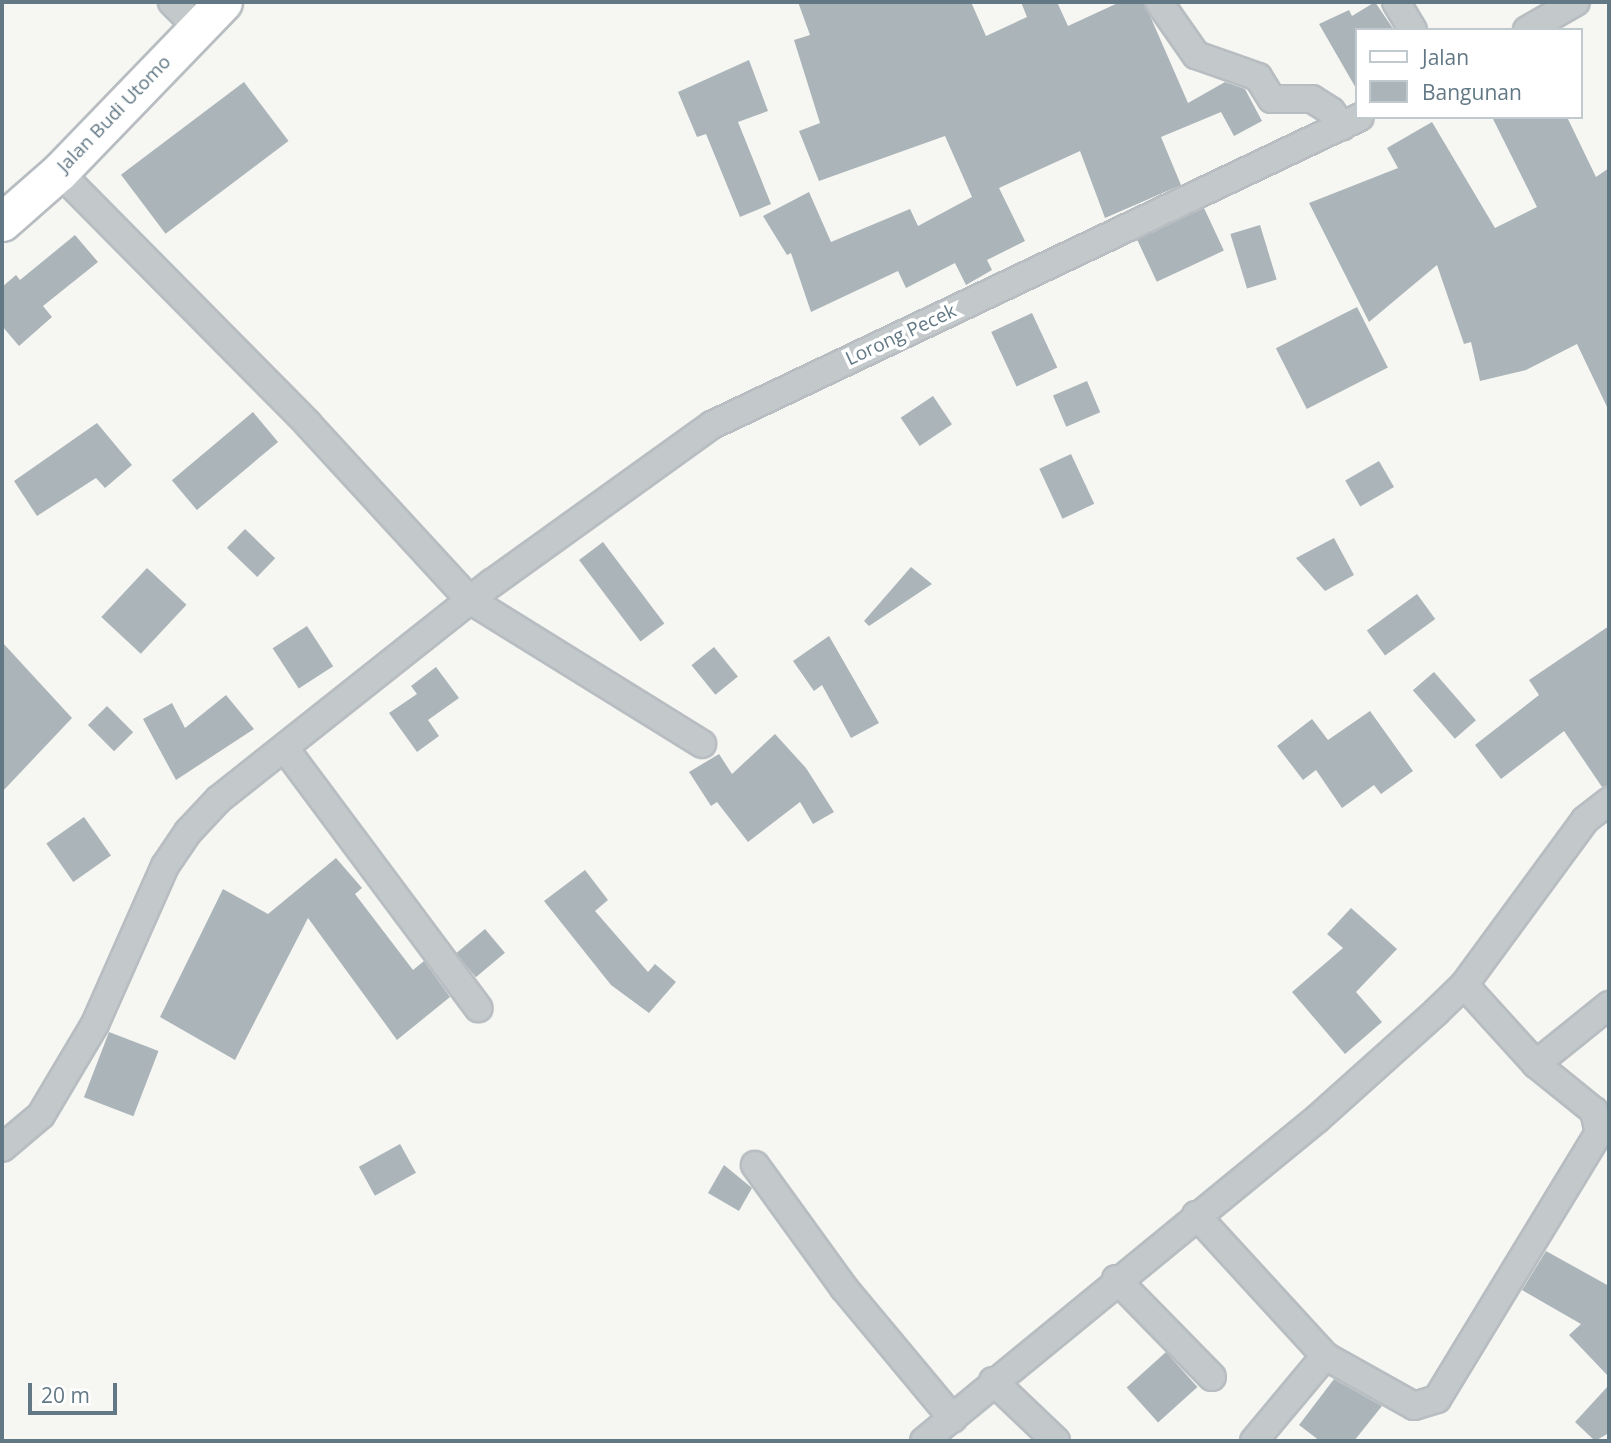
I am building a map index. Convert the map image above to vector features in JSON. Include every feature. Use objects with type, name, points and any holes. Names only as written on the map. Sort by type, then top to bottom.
[{"type":"main road","name":"Jalan Budi Utomo","points":[[2,222],[59,172],[184,14],[223,2]]},
{"type":"street","points":[[1159,2],[1196,55],[1258,77],[1272,99],[1312,99],[1351,122]]},
{"type":"street","points":[[1396,2],[1412,28]]},
{"type":"street","points":[[1530,28],[1576,2]]},
{"type":"street","name":"Lorong Pecek","points":[[2,1147],[41,1115],[95,1024],[165,866],[188,832],[219,799],[286,750],[470,600],[712,425],[1351,122]]},
{"type":"street","points":[[59,172],[308,424],[470,600],[702,744]]},
{"type":"street","points":[[286,750],[478,1008]]},
{"type":"street","points":[[924,1441],[1116,1279],[1318,1118],[1464,985],[1562,849],[1609,802]]},
{"type":"street","points":[[1196,1214],[1325,1356],[1414,1406],[1437,1399],[1452,1380],[1599,1133],[1594,1111],[1536,1064],[1464,985]]},
{"type":"street","points":[[1536,1064],[1609,1005]]},
{"type":"street","points":[[755,1166],[844,1288],[953,1419]]},
{"type":"street","points":[[1116,1279],[1212,1377]]},
{"type":"street","points":[[1254,1441],[1325,1356]]},
{"type":"street","points":[[993,1381],[1056,1441]]},
{"type":"building","points":[[798,2],[971,2],[986,36],[1027,17],[1021,2],[1057,2],[1068,26],[1120,2],[1144,2],[1188,103],[1225,82],[1245,89],[1262,121],[1234,136],[1221,112],[1161,137],[1181,185],[1105,218],[1080,151],[999,188],[1025,241],[987,260],[992,270],[966,285],[955,263],[906,288],[898,271],[811,312],[791,253],[787,255],[763,216],[809,192],[831,242],[910,209],[918,226],[972,197],[945,136],[819,181],[799,131],[820,123],[794,40],[810,35]]},
{"type":"building","points":[[1375,2],[1393,28],[1356,28],[1356,88],[1319,24],[1349,10],[1352,16]]},
{"type":"building","points":[[749,60],[768,111],[738,122],[771,204],[740,217],[706,134],[697,137],[678,92]]},
{"type":"building","points":[[244,82],[289,141],[166,234],[121,175]]},
{"type":"building","points":[[1493,119],[1568,119],[1596,177],[1609,168],[1609,411],[1577,344],[1526,370],[1480,381],[1471,342],[1464,344],[1437,265],[1369,322],[1309,203],[1398,168],[1387,148],[1432,122],[1495,228],[1537,207]]},
{"type":"building","points":[[1204,208],[1224,251],[1157,282],[1137,239]]},
{"type":"building","points":[[1260,225],[1277,280],[1247,289],[1230,234]]},
{"type":"building","points":[[75,235],[98,262],[43,306],[52,317],[19,346],[2,326],[2,287],[16,275],[20,280]]},
{"type":"building","points":[[1357,307],[1388,368],[1307,409],[1276,348]]},
{"type":"building","points":[[1032,313],[1057,367],[1017,386],[991,332]]},
{"type":"building","points":[[1087,381],[1100,412],[1066,427],[1053,395]]},
{"type":"building","points":[[933,396],[952,424],[920,446],[901,418]]},
{"type":"building","points":[[253,412],[278,442],[197,510],[172,480]]},
{"type":"building","points":[[97,423],[132,465],[105,488],[96,478],[37,516],[14,481]]},
{"type":"building","points":[[1071,454],[1094,504],[1063,519],[1039,469]]},
{"type":"building","points":[[1379,461],[1394,487],[1360,506],[1345,480]]},
{"type":"building","points":[[245,529],[275,558],[257,577],[227,548]]},
{"type":"building","points":[[1334,538],[1354,575],[1325,591],[1296,558]]},
{"type":"building","points":[[603,542],[664,623],[640,642],[579,560]]},
{"type":"building","points":[[911,567],[932,584],[869,626],[864,621]]},
{"type":"building","points":[[147,568],[186,605],[141,654],[101,617]]},
{"type":"building","points":[[1417,594],[1435,619],[1385,656],[1367,630]]},
{"type":"building","points":[[307,626],[333,666],[299,689],[273,648]]},
{"type":"building","points":[[1609,626],[1609,786],[1602,787],[1564,731],[1501,779],[1475,745],[1539,695],[1529,680]]},
{"type":"building","points":[[829,636],[879,723],[851,738],[822,685],[814,691],[793,661]]},
{"type":"building","points":[[2,642],[72,718],[2,792]]},
{"type":"building","points":[[714,647],[738,677],[715,695],[691,665]]},
{"type":"building","points":[[436,667],[459,698],[428,720],[439,736],[417,752],[389,713],[417,694],[411,686]]},
{"type":"building","points":[[1434,672],[1476,720],[1455,739],[1413,690]]},
{"type":"building","points":[[226,695],[254,729],[176,780],[143,719],[172,703],[185,728]]},
{"type":"building","points":[[107,706],[133,732],[114,751],[88,725]]},
{"type":"building","points":[[1370,711],[1413,771],[1381,794],[1374,785],[1342,808],[1316,770],[1303,780],[1277,746],[1312,719],[1328,740]]},
{"type":"building","points":[[775,734],[806,768],[834,812],[813,824],[800,802],[748,842],[717,802],[711,806],[689,772],[719,754],[732,774]]},
{"type":"building","points":[[84,817],[111,856],[73,882],[46,843]]},
{"type":"building","points":[[336,858],[362,888],[355,894],[413,970],[424,961],[450,997],[397,1040],[308,918],[235,1060],[160,1017],[223,889],[268,914]]},
{"type":"building","points":[[585,870],[608,900],[595,911],[648,972],[655,964],[676,982],[649,1013],[611,985],[544,901]]},
{"type":"building","points":[[1351,908],[1397,949],[1356,992],[1382,1022],[1345,1054],[1292,992],[1343,948],[1327,934]]},
{"type":"building","points":[[485,929],[505,953],[476,977],[456,953]]},
{"type":"building","points":[[109,1032],[158,1051],[133,1116],[84,1097]]},
{"type":"building","points":[[400,1144],[416,1173],[375,1196],[359,1167]]},
{"type":"building","points":[[724,1165],[752,1188],[739,1211],[708,1193]]},
{"type":"building","points":[[1546,1251],[1609,1286],[1609,1377],[1569,1335],[1581,1324],[1522,1290]]},
{"type":"building","points":[[1166,1352],[1197,1387],[1158,1422],[1127,1387]]},
{"type":"building","points":[[1334,1379],[1382,1406],[1354,1441],[1320,1441],[1299,1425]]},
{"type":"building","points":[[1609,1385],[1609,1433],[1595,1441],[1575,1422]]}]
